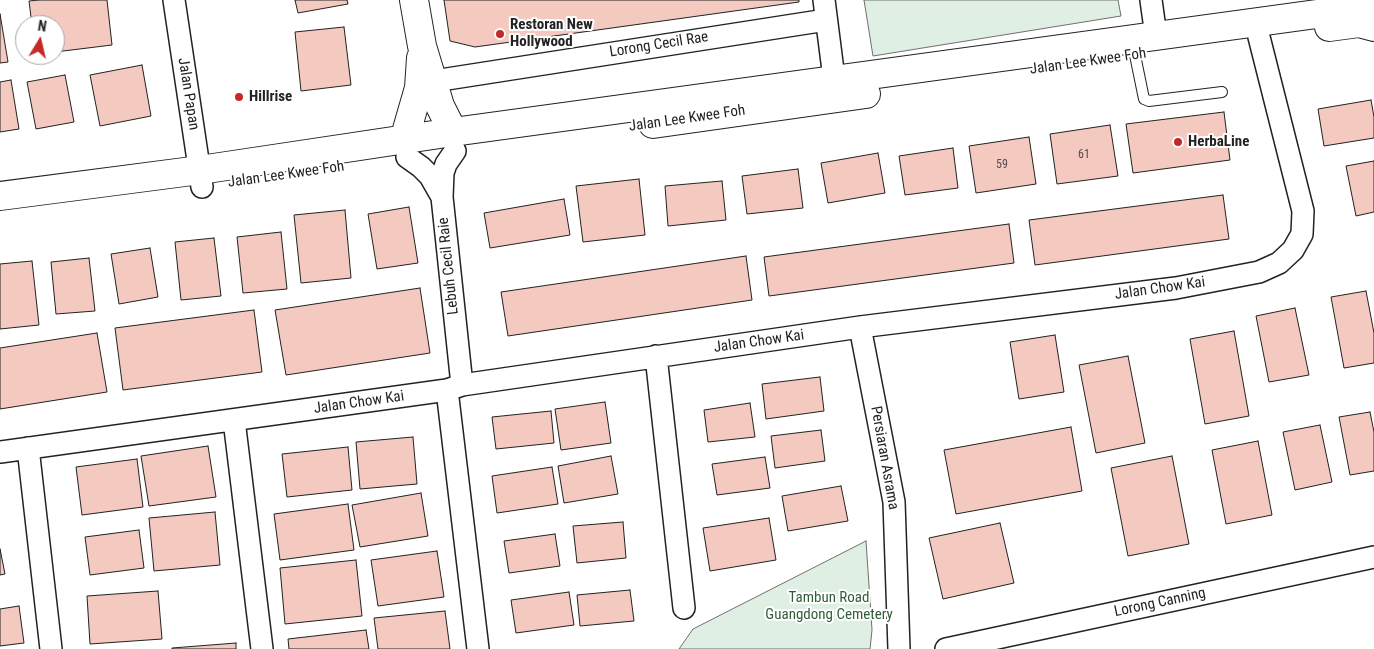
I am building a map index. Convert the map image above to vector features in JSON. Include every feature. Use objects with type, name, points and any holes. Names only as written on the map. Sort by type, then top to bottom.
[{"type":"main road","points":[[414,0],[422,46],[440,106],[454,141]]},
{"type":"main road","name":"Jalan Lee Kwee Foh","points":[[836,89],[1156,36],[1338,11],[1374,2]]},
{"type":"main road","name":"Jalan Lee Kwee Foh","points":[[0,214],[201,179],[454,141],[836,89],[1135,55],[1359,23],[1374,27]]},
{"type":"main road","points":[[406,149],[419,88],[422,46]]},
{"type":"main road","name":"Jalan Lee Kwee Foh","points":[[0,196],[201,179]]},
{"type":"street","name":"Jalan Papan","points":[[174,0],[201,179]]},
{"type":"street","name":"Jalan Lee Kwee Foh","points":[[1151,0],[1156,36]]},
{"type":"street","name":"Lorong Cecil Rae","points":[[434,81],[825,10]]},
{"type":"street","points":[[825,10],[836,89]]},
{"type":"street","name":"Jalan Chow Kai","points":[[0,452],[234,420],[860,327],[1176,288],[1259,272],[1279,263],[1293,250],[1302,234],[1303,211],[1259,38]]},
{"type":"street","name":"Lebuh Cecil Raie","points":[[454,141],[443,173],[442,197],[454,388],[478,649]]},
{"type":"street","points":[[406,149],[430,176],[442,197]]},
{"type":"street","name":"Persiaran Asrama","points":[[860,327],[894,502],[899,649]]},
{"type":"street","points":[[656,356],[684,608]]},
{"type":"street","points":[[234,420],[262,649]]},
{"type":"street","points":[[28,448],[51,649]]},
{"type":"street","name":"Lorong Canning","points":[[946,649],[1374,558]]},
{"type":"lane","points":[[1135,55],[1144,99],[1149,101],[1222,92]]},
{"type":"green space","points":[[864,0],[1118,0],[1121,16],[873,56]]},
{"type":"green space","name":"Tambun Road Guangdong Cemetery","points":[[866,541],[872,630],[870,649],[679,649],[693,629]]},
{"type":"building","points":[[107,0],[112,45],[65,51],[65,15],[31,15],[29,1]]},
{"type":"building","points":[[295,0],[347,0],[348,4],[298,13]]},
{"type":"building","points":[[444,0],[799,0],[799,2],[475,47],[450,41]]},
{"type":"building","points":[[0,14],[8,62],[0,63]]},
{"type":"building","points":[[344,27],[351,85],[301,91],[295,32]]},
{"type":"building","points":[[142,65],[151,116],[100,126],[90,75]]},
{"type":"building","points":[[65,75],[74,122],[36,129],[27,82]]},
{"type":"building","points":[[11,80],[19,129],[0,132],[0,82]]},
{"type":"building","points":[[1371,100],[1374,117],[1374,138],[1324,146],[1318,109]]},
{"type":"building","name":"HerbaLine","points":[[1224,112],[1230,160],[1133,173],[1126,124]]},
{"type":"building","points":[[1110,125],[1118,176],[1057,184],[1050,134]]},
{"type":"building","points":[[1029,137],[1036,184],[976,193],[969,146]]},
{"type":"building","points":[[953,148],[958,188],[905,195],[899,156]]},
{"type":"building","points":[[878,153],[885,193],[828,203],[821,163]]},
{"type":"building","points":[[1374,161],[1374,212],[1356,216],[1346,166]]},
{"type":"building","points":[[798,169],[803,208],[747,214],[742,176]]},
{"type":"building","points":[[639,179],[645,235],[583,242],[576,186]]},
{"type":"building","points":[[722,181],[726,220],[668,226],[665,186]]},
{"type":"building","points":[[1223,195],[1229,239],[1035,265],[1029,220]]},
{"type":"building","points":[[564,199],[570,235],[490,248],[484,213]]},
{"type":"building","points":[[409,207],[418,263],[377,269],[368,214]]},
{"type":"building","points":[[345,210],[351,278],[301,283],[294,215]]},
{"type":"building","points":[[1009,224],[1014,263],[769,296],[764,257]]},
{"type":"building","points":[[281,232],[287,289],[243,293],[237,237]]},
{"type":"building","points":[[214,238],[221,296],[181,300],[175,242]]},
{"type":"building","points":[[150,248],[158,297],[119,304],[111,254]]},
{"type":"building","points":[[746,256],[752,300],[508,336],[501,292]]},
{"type":"building","points":[[89,258],[95,311],[56,314],[51,262]]},
{"type":"building","points":[[32,261],[39,325],[0,329],[0,264]]},
{"type":"building","points":[[420,288],[430,353],[286,375],[275,310]]},
{"type":"building","points":[[1366,291],[1374,333],[1374,363],[1344,368],[1331,297]]},
{"type":"building","points":[[1295,308],[1309,375],[1269,382],[1256,316]]},
{"type":"building","points":[[254,310],[262,372],[123,390],[115,328]]},
{"type":"building","points":[[1234,331],[1249,416],[1205,424],[1190,339]]},
{"type":"building","points":[[97,333],[107,392],[0,409],[0,348]]},
{"type":"building","points":[[1055,335],[1064,392],[1019,399],[1010,342]]},
{"type":"building","points":[[1128,356],[1145,443],[1096,453],[1079,365]]},
{"type":"building","points":[[820,377],[824,411],[766,419],[762,384]]},
{"type":"building","points":[[605,402],[611,443],[561,450],[555,409]]},
{"type":"building","points":[[750,403],[755,437],[708,442],[704,410]]},
{"type":"building","points":[[551,411],[554,443],[496,449],[492,417]]},
{"type":"building","points":[[1370,412],[1374,432],[1374,471],[1350,475],[1339,417]]},
{"type":"building","points":[[1320,425],[1332,482],[1295,490],[1283,432]]},
{"type":"building","points":[[1071,427],[1082,491],[956,514],[944,450]]},
{"type":"building","points":[[821,430],[825,461],[775,468],[771,436]]},
{"type":"building","points":[[413,437],[417,484],[360,489],[356,442]]},
{"type":"building","points":[[1258,441],[1272,515],[1226,524],[1212,450]]},
{"type":"building","points":[[208,446],[216,497],[149,506],[141,456]]},
{"type":"building","points":[[348,447],[352,490],[287,497],[282,454]]},
{"type":"building","points":[[611,456],[618,494],[564,503],[558,466]]},
{"type":"building","points":[[1172,456],[1189,544],[1128,556],[1111,468]]},
{"type":"building","points":[[765,457],[770,488],[717,495],[712,464]]},
{"type":"building","points":[[137,459],[143,507],[82,515],[76,467]]},
{"type":"building","points":[[552,467],[558,504],[497,513],[492,476]]},
{"type":"building","points":[[841,486],[848,521],[788,531],[782,496]]},
{"type":"building","points":[[421,493],[428,536],[360,547],[352,505]]},
{"type":"building","points":[[348,504],[354,550],[280,560],[274,514]]},
{"type":"building","points":[[215,512],[220,565],[154,571],[149,518]]},
{"type":"building","points":[[769,518],[776,560],[710,571],[703,528]]},
{"type":"building","points":[[623,522],[626,558],[577,563],[573,526]]},
{"type":"building","points":[[1000,523],[1014,583],[943,599],[929,538]]},
{"type":"building","points":[[139,530],[144,568],[90,575],[85,537]]},
{"type":"building","points":[[555,534],[560,566],[509,573],[504,541]]},
{"type":"building","points":[[0,549],[5,574],[0,575]]},
{"type":"building","points":[[437,551],[444,597],[378,606],[371,560]]},
{"type":"building","points":[[356,560],[362,616],[285,624],[280,568]]},
{"type":"building","points":[[630,590],[634,621],[580,626],[577,595]]},
{"type":"building","points":[[158,591],[162,639],[90,644],[87,596]]},
{"type":"building","points":[[569,592],[574,625],[516,633],[511,600]]},
{"type":"building","points":[[19,606],[24,643],[0,646],[0,609]]},
{"type":"building","points":[[445,611],[450,649],[378,649],[374,618]]},
{"type":"building","points":[[366,630],[369,649],[289,649],[288,639]]},
{"type":"building","points":[[236,643],[236,649],[172,649],[172,648]]},
{"type":"place","name":"Restoran New Hollywood","points":[[500,34]]},
{"type":"place","name":"Hillrise","points":[[239,97]]},
{"type":"place","name":"HerbaLine","points":[[1178,142]]}]
